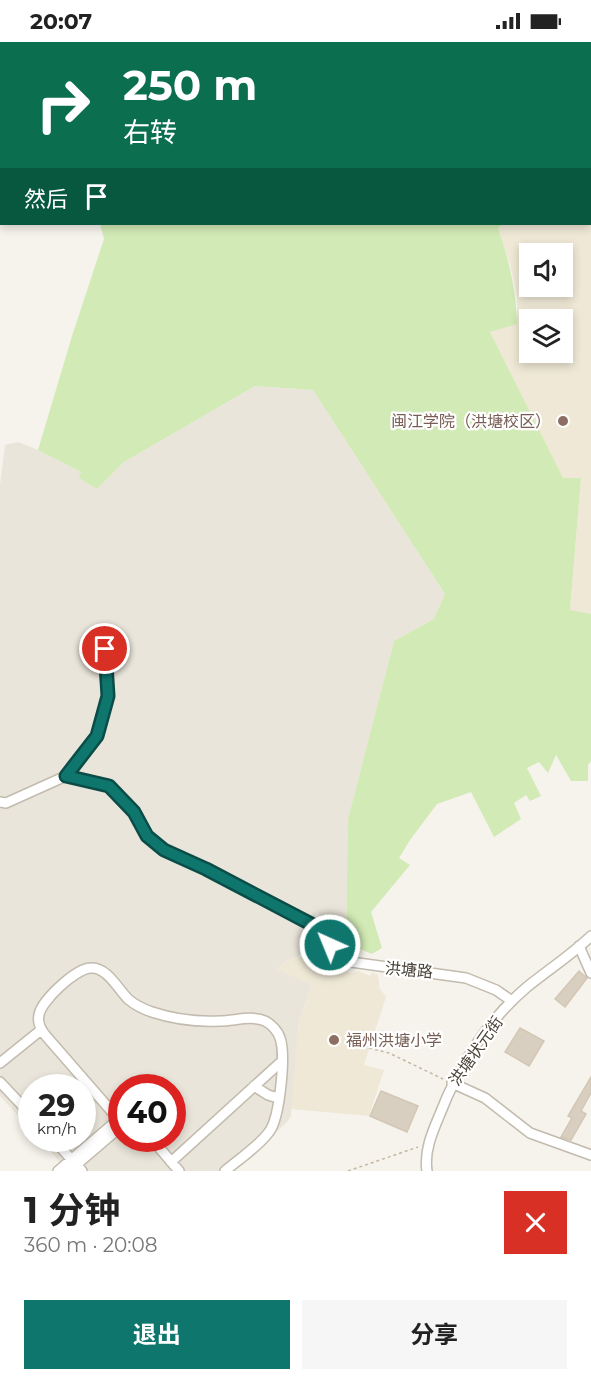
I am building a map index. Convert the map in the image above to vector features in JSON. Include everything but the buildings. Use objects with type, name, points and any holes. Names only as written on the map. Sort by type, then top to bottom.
[{"type":"street","points":[[0,802],[6,803],[66,776],[97,736],[108,696],[105,649]]},
{"type":"street","name":"洪塘路","points":[[66,776],[109,786],[134,812],[147,836],[164,850],[206,869],[311,924],[343,957],[355,963],[378,967],[417,969],[466,978],[486,985],[512,1001]]},
{"type":"street","points":[[591,936],[579,946],[591,973]]},
{"type":"street","name":"洪塘状元街","points":[[427,1171],[427,1150],[452,1083],[476,1046],[512,1001],[579,946]]},
{"type":"street","points":[[108,1100],[41,1029],[38,1018],[44,1004],[75,975],[88,968],[94,968],[106,975],[129,1000],[152,1012],[207,1021],[247,1019],[265,1022],[277,1031],[280,1037],[282,1061],[278,1098],[270,1131],[225,1171]]},
{"type":"street","points":[[0,1062],[41,1029]]},
{"type":"street","points":[[171,1161],[282,1061]]},
{"type":"street","points":[[0,1082],[18,1101]]},
{"type":"street","points":[[452,1083],[485,1098],[530,1133],[591,1155]]},
{"type":"street","points":[[254,1086],[278,1098]]},
{"type":"street","points":[[58,1171],[74,1167],[108,1135]]},
{"type":"street","points":[[63,1152],[74,1167]]},
{"type":"street","points":[[163,1152],[179,1171]]},
{"type":"path","points":[[369,1048],[389,1053],[452,1083]]},
{"type":"path","points":[[348,1171],[420,1146],[427,1150]]},
{"type":"shaded area","name":"闽江学院（洪塘校区）","points":[[501,225],[591,225],[591,614],[570,611],[581,479],[563,479],[490,332],[517,323],[517,295],[498,228]]},
{"type":"shaded area","points":[[255,386],[313,390],[445,594],[434,619],[394,641],[348,819],[346,943],[317,912],[309,927],[299,957],[289,959],[277,969],[312,984],[299,1023],[291,1116],[232,1171],[68,1171],[51,1152],[96,1152],[96,1074],[18,1074],[18,1116],[0,1096],[0,485],[5,445],[18,442],[38,450],[81,472],[97,489],[124,462]]},
{"type":"shaded area","name":"福州洪塘小学","points":[[299,957],[313,959],[351,973],[359,971],[370,976],[372,972],[378,975],[380,989],[386,997],[364,1065],[384,1070],[369,1116],[291,1109],[299,1023],[312,984],[277,969],[289,959]]},
{"type":"green space","points":[[100,225],[501,225],[498,228],[511,275],[517,324],[490,332],[563,478],[581,478],[570,610],[591,614],[591,761],[588,765],[588,781],[571,781],[556,755],[548,773],[539,762],[527,768],[541,796],[530,801],[526,795],[514,803],[521,819],[494,837],[471,792],[437,804],[399,858],[410,865],[371,912],[382,948],[372,954],[346,943],[348,819],[394,641],[434,619],[445,594],[313,390],[255,386],[124,462],[97,489],[79,478],[81,472],[38,450],[104,239]]},
{"type":"place","name":"闽江学院（洪塘校区）","points":[[563,421]]},
{"type":"place","name":"福州洪塘小学","points":[[334,1040]]},
{"type":"route","points":[[105,649],[108,696],[97,736],[66,776],[109,786],[134,812],[147,836],[164,850],[206,869],[311,924],[330,945]]}]
